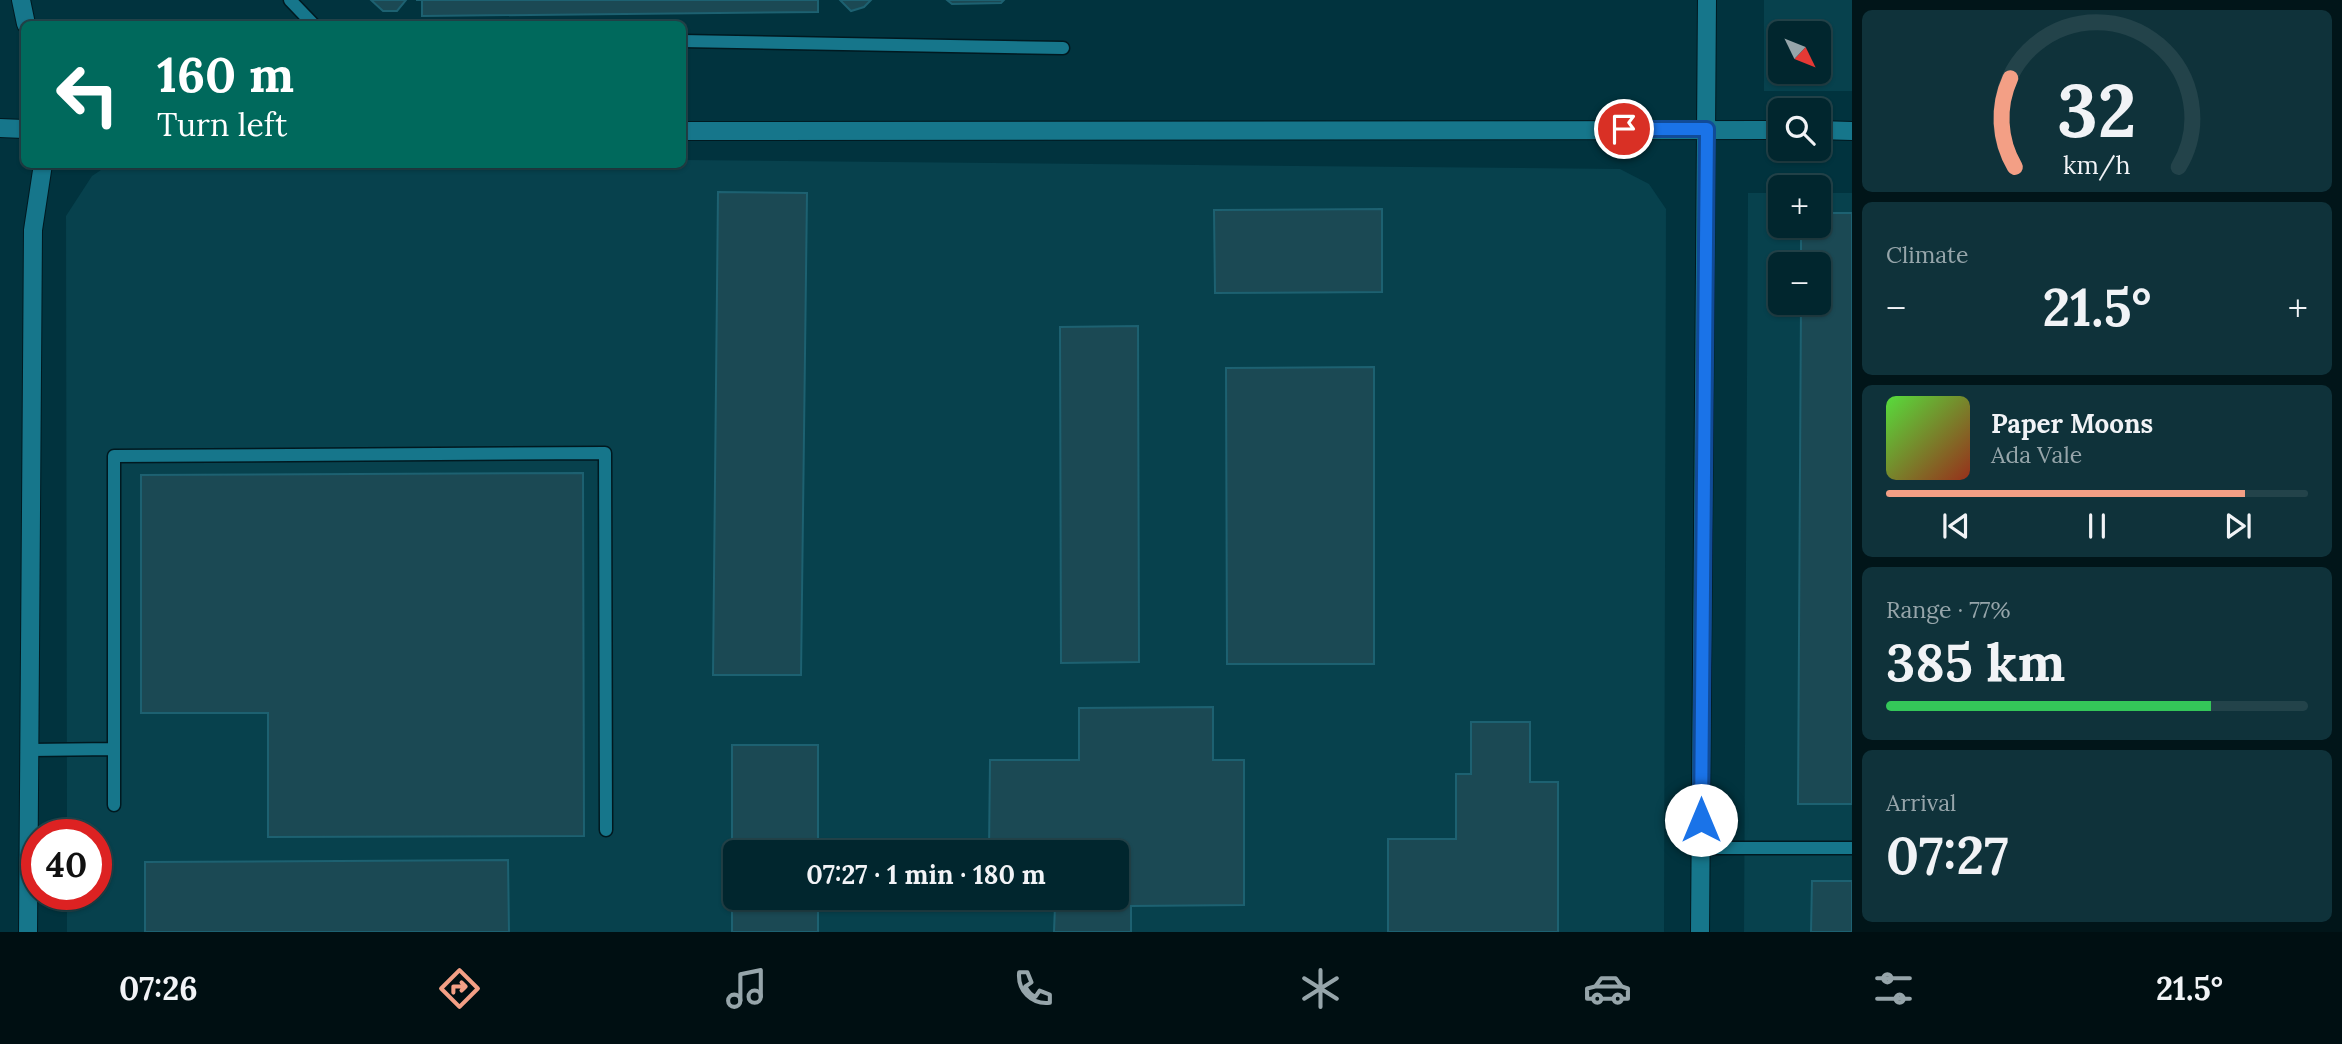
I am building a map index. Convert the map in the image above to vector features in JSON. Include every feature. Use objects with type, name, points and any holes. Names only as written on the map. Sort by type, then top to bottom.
[{"type":"street","points":[[21,0],[25,21]]},
{"type":"street","points":[[1700,932],[1707,0]]},
{"type":"street","points":[[0,128],[21,129]]},
{"type":"street","points":[[686,131],[1768,130]]},
{"type":"street","points":[[1831,130],[1852,131]]},
{"type":"street","points":[[28,932],[33,230],[42,168]]},
{"type":"lane","points":[[290,0],[310,21]]},
{"type":"lane","points":[[686,41],[1063,48]]},
{"type":"lane","points":[[114,805],[114,456],[606,453],[606,830]]},
{"type":"lane","points":[[29,750],[114,749]]},
{"type":"lane","points":[[1701,848],[1852,848]]},
{"type":"shaded area","points":[[1764,0],[1852,0],[1852,91],[1764,91]]},
{"type":"shaded area","points":[[686,160],[1620,169],[1649,184],[1666,209],[1664,932],[67,932],[67,910],[112,910],[112,819],[67,819],[66,216],[92,176],[104,168],[686,168]]},
{"type":"shaded area","points":[[1748,193],[1768,193],[1768,238],[1831,238],[1831,193],[1852,193],[1852,932],[1744,932]]},
{"type":"building","points":[[371,0],[406,0],[397,11],[383,11]]},
{"type":"building","points":[[422,0],[818,0],[818,12],[422,16]]},
{"type":"building","points":[[840,0],[871,0],[864,7],[851,11]]},
{"type":"building","points":[[947,0],[1004,0],[1001,3],[952,4]]},
{"type":"building","points":[[718,192],[807,193],[801,675],[713,675]]},
{"type":"building","points":[[1382,209],[1382,292],[1215,293],[1214,210]]},
{"type":"building","points":[[1831,213],[1852,213],[1852,804],[1798,804],[1801,315],[1831,315],[1831,252],[1801,252],[1801,238],[1831,238]]},
{"type":"building","points":[[1138,326],[1139,662],[1061,663],[1060,327]]},
{"type":"building","points":[[1374,367],[1374,664],[1227,664],[1226,368]]},
{"type":"building","points":[[583,473],[584,836],[268,837],[268,713],[141,713],[141,475]]},
{"type":"building","points":[[1213,707],[1213,760],[1244,760],[1244,905],[1131,906],[1131,932],[1054,932],[1055,910],[1129,910],[1129,840],[989,840],[990,760],[1079,760],[1079,708]]},
{"type":"building","points":[[1471,722],[1530,722],[1530,782],[1558,782],[1558,932],[1388,932],[1388,839],[1456,839],[1456,774],[1471,774]]},
{"type":"building","points":[[732,745],[818,745],[818,840],[732,840]]},
{"type":"building","points":[[508,860],[509,932],[145,932],[145,862]]},
{"type":"building","points":[[1812,881],[1852,881],[1852,932],[1811,932]]},
{"type":"building","points":[[732,910],[818,910],[818,932],[732,932]]},
{"type":"route","points":[[1624,129],[1707,129],[1701,820]]}]
